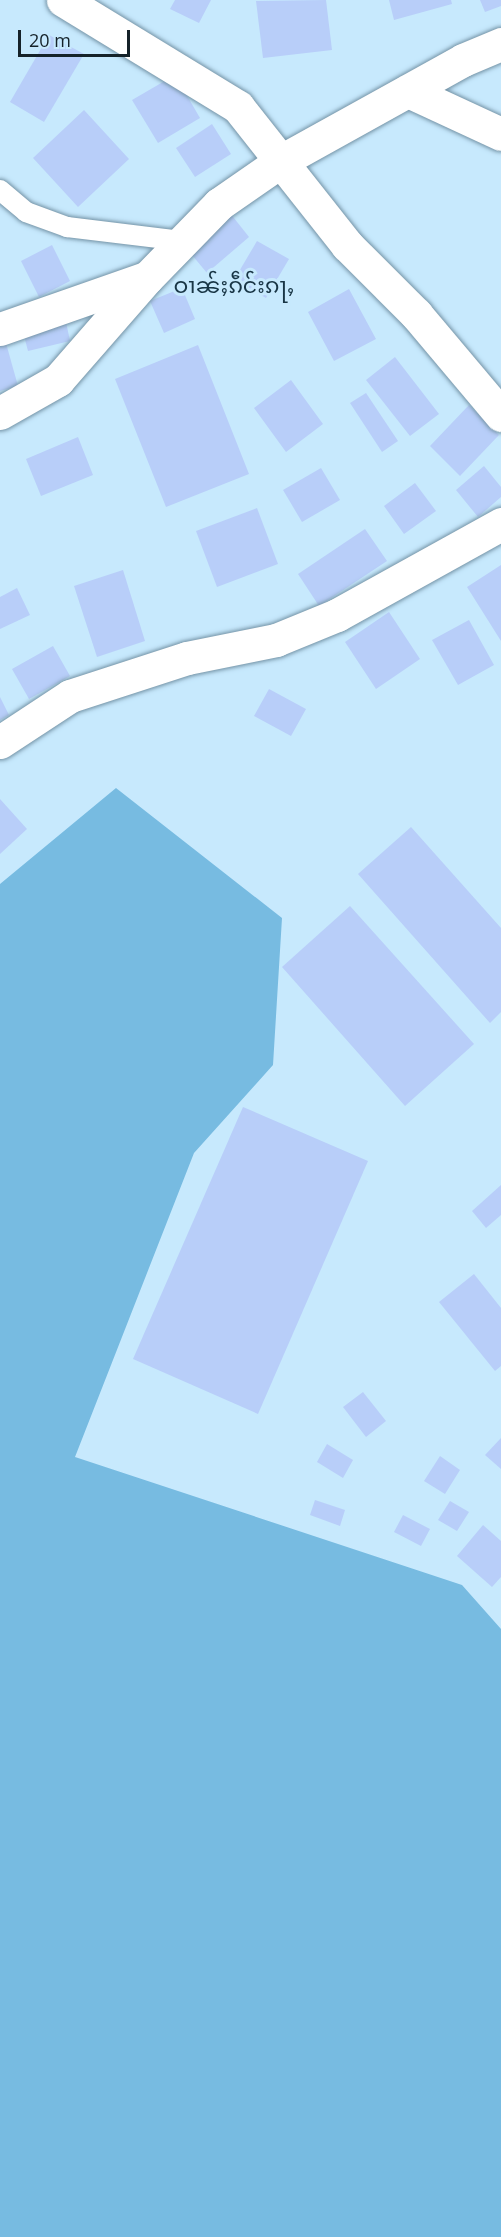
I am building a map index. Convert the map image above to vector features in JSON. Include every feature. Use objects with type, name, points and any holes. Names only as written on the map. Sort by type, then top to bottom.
[{"type":"street","points":[[63,0],[238,107],[346,245],[416,314],[501,415]]},
{"type":"street","points":[[0,413],[58,381],[147,278],[219,204],[280,161],[463,60],[501,44]]},
{"type":"street","points":[[408,91],[501,134]]},
{"type":"street","points":[[0,328],[147,278]]},
{"type":"street","points":[[0,742],[70,696],[187,658],[276,640],[337,615],[501,524]]},
{"type":"lane","points":[[0,190],[26,212],[68,227],[183,241]]},
{"type":"shaded area","points":[[116,788],[282,918],[273,1065],[194,1153],[75,1457],[462,1585],[501,1629],[501,2237],[0,2237],[0,884]]},
{"type":"building","points":[[175,0],[211,0],[199,23],[170,9]]},
{"type":"building","points":[[326,0],[332,50],[263,58],[256,1]]},
{"type":"building","points":[[389,0],[451,0],[452,4],[394,20]]},
{"type":"building","points":[[480,0],[501,0],[501,6],[485,12]]},
{"type":"building","points":[[49,35],[84,54],[44,122],[10,102]]},
{"type":"building","points":[[175,75],[200,118],[158,143],[132,100]]},
{"type":"building","points":[[84,110],[129,159],[78,207],[33,158]]},
{"type":"building","points":[[212,124],[231,154],[195,177],[176,148]]},
{"type":"building","points":[[230,213],[249,237],[207,273],[187,249]]},
{"type":"building","points":[[257,241],[289,259],[266,298],[234,280]]},
{"type":"building","points":[[52,245],[70,281],[39,297],[21,261]]},
{"type":"building","points":[[182,288],[195,319],[164,333],[150,301]]},
{"type":"building","points":[[349,289],[376,339],[334,361],[308,312]]},
{"type":"building","points":[[65,317],[70,341],[28,351],[22,328]]},
{"type":"building","points":[[4,336],[18,386],[0,391],[0,337]]},
{"type":"building","points":[[198,345],[249,474],[166,507],[115,379]]},
{"type":"building","points":[[395,357],[439,414],[410,436],[366,380]]},
{"type":"building","points":[[291,380],[323,424],[286,452],[254,408]]},
{"type":"building","points":[[366,393],[398,441],[382,452],[350,403]]},
{"type":"building","points":[[469,405],[499,435],[460,476],[430,446]]},
{"type":"building","points":[[78,437],[93,475],[41,496],[26,459]]},
{"type":"building","points":[[484,466],[501,487],[501,497],[478,517],[456,490]]},
{"type":"building","points":[[321,468],[340,500],[302,522],[283,490]]},
{"type":"building","points":[[415,483],[436,511],[404,534],[384,506]]},
{"type":"building","points":[[257,508],[278,564],[217,587],[196,531]]},
{"type":"building","points":[[365,529],[387,561],[319,606],[298,574]]},
{"type":"building","points":[[501,565],[501,641],[467,587]]},
{"type":"building","points":[[123,570],[145,641],[97,657],[74,586]]},
{"type":"building","points":[[17,588],[30,615],[0,629],[0,597]]},
{"type":"building","points":[[389,612],[420,659],[376,689],[345,642]]},
{"type":"building","points":[[469,620],[494,665],[458,685],[432,640]]},
{"type":"building","points":[[53,646],[70,676],[29,699],[12,669]]},
{"type":"building","points":[[269,689],[306,709],[291,736],[254,716]]},
{"type":"building","points":[[0,697],[9,715],[0,720]]},
{"type":"building","points":[[0,799],[27,829],[0,854]]},
{"type":"building","points":[[411,827],[501,928],[501,1012],[490,1023],[358,874]]},
{"type":"building","points":[[350,906],[474,1044],[405,1106],[282,967]]},
{"type":"building","points":[[243,1107],[368,1161],[258,1414],[133,1359]]},
{"type":"building","points":[[501,1185],[501,1215],[486,1228],[472,1211]]},
{"type":"building","points":[[474,1274],[501,1308],[501,1366],[495,1371],[439,1302]]},
{"type":"building","points":[[363,1392],[386,1421],[366,1437],[343,1407]]},
{"type":"building","points":[[501,1438],[501,1469],[485,1455]]},
{"type":"building","points":[[327,1444],[353,1460],[343,1478],[317,1462]]},
{"type":"building","points":[[440,1456],[460,1470],[445,1494],[424,1481]]},
{"type":"building","points":[[315,1500],[345,1510],[340,1526],[310,1515]]},
{"type":"building","points":[[450,1501],[469,1512],[457,1531],[438,1520]]},
{"type":"building","points":[[403,1515],[430,1529],[421,1546],[394,1532]]},
{"type":"building","points":[[483,1525],[501,1541],[501,1577],[492,1587],[457,1556]]},
{"type":"district","name":"ဝၢၼ်ႈၵဵင်းၵႃႇ","points":[[234,285]]}]
